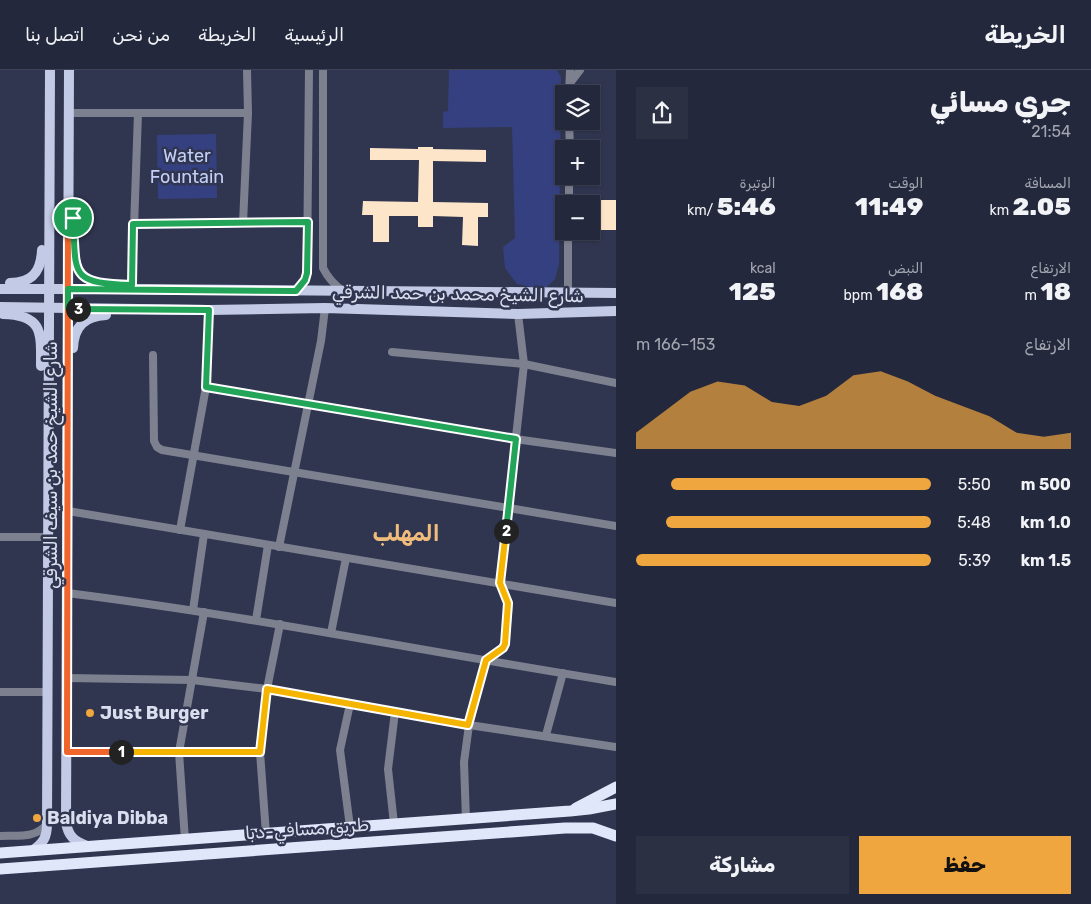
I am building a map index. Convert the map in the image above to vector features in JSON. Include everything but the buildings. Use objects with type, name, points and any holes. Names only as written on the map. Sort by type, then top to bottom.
[{"type":"highway","points":[[570,811],[616,787]]},
{"type":"highway","name":"طريق مسافي-دبا","points":[[0,853],[466,820],[589,810],[616,804]]},
{"type":"highway","name":"طريق مسافي-دبا","points":[[0,868],[574,828],[593,828],[616,836]]},
{"type":"main road","name":"شارع الشيخ حمد بن سيف الشرقي","points":[[32,851],[43,844],[48,824],[48,203],[50,70]]},
{"type":"main road","name":"شارع الشيخ حمد بن سيف الشرقي","points":[[69,70],[67,829],[76,842],[89,847]]},
{"type":"main road","points":[[0,283],[20,283],[35,274],[39,269],[44,212],[48,203]]},
{"type":"main road","points":[[68,206],[73,218],[75,262],[82,275],[98,283],[142,285],[156,289]]},
{"type":"main road","name":"شارع الشيخ محمد بن حمد الشرقي","points":[[0,289],[616,293]]},
{"type":"main road","name":"شارع الشيخ محمد بن حمد الشرقي","points":[[0,307],[154,310],[325,308],[518,314],[616,311]]},
{"type":"main road","points":[[68,396],[72,373],[73,340],[80,326],[94,316],[139,315],[154,310]]},
{"type":"main road","points":[[0,314],[16,314],[26,317],[38,329],[41,336],[41,370],[48,399]]},
{"type":"main road","points":[[48,766],[51,775],[56,777],[67,774]]},
{"type":"street","points":[[243,223],[248,113],[247,70]]},
{"type":"street","points":[[569,85],[570,70]]},
{"type":"street","points":[[569,85],[580,70]]},
{"type":"street","points":[[296,291],[305,280],[307,261],[309,71],[323,71],[322,261],[327,277],[343,291]]},
{"type":"street","points":[[69,113],[248,113]]},
{"type":"street","points":[[132,285],[138,113]]},
{"type":"street","points":[[133,224],[308,222]]},
{"type":"street","points":[[568,240],[568,293]]},
{"type":"street","points":[[307,261],[322,261]]},
{"type":"street","points":[[279,547],[321,341],[325,308]]},
{"type":"street","points":[[180,530],[206,387],[209,310]]},
{"type":"street","points":[[466,820],[464,762],[468,725],[486,660],[503,648],[505,644],[508,603],[500,583],[524,364],[518,314]]},
{"type":"street","points":[[392,352],[524,364],[616,384]]},
{"type":"street","points":[[153,355],[154,441],[157,447],[162,450],[616,526]]},
{"type":"street","points":[[206,387],[516,439],[616,453]]},
{"type":"street","points":[[68,511],[616,603]]},
{"type":"street","points":[[193,610],[204,534]]},
{"type":"street","points":[[0,537],[48,537]]},
{"type":"street","points":[[256,620],[268,545]]},
{"type":"street","points":[[330,633],[346,558]]},
{"type":"street","points":[[67,593],[256,620],[616,681]]},
{"type":"street","points":[[186,840],[179,752],[204,612]]},
{"type":"street","points":[[266,834],[260,752],[267,689],[280,624]]},
{"type":"street","points":[[546,735],[563,673]]},
{"type":"street","points":[[67,678],[192,680],[267,689],[468,725],[546,735],[616,747]]},
{"type":"street","points":[[0,692],[48,692]]},
{"type":"street","points":[[350,704],[340,750],[350,827]]},
{"type":"street","points":[[394,824],[388,769],[395,712]]},
{"type":"street","points":[[67,752],[260,752]]},
{"type":"street","points":[[0,836],[35,834],[48,824]]},
{"type":"green space","points":[[449,70],[557,70],[561,77],[561,85],[555,85],[555,130],[560,130],[560,140],[555,140],[555,185],[560,185],[560,195],[555,195],[555,240],[559,240],[559,264],[555,279],[547,287],[517,284],[505,268],[503,247],[515,238],[512,127],[443,128],[443,112],[448,111]]},
{"type":"green space","name":"Water Fountain","points":[[216,134],[217,198],[158,199],[157,135]]},
{"type":"place","name":"Just Burger","points":[[90,713]]},
{"type":"place","name":"Baldiya Dibba","points":[[37,818]]},
{"type":"district","name":"المهلب","points":[[406,533]]},
{"type":"route","points":[[68,206],[73,218],[75,262],[82,275],[93,282],[132,285],[133,224],[308,222],[307,273],[305,280],[296,291],[130,288],[68,289],[68,308],[209,310],[206,387],[516,439],[500,583],[508,603],[505,644],[503,648],[486,660],[468,725],[267,689],[260,752],[67,752],[68,206]]}]
